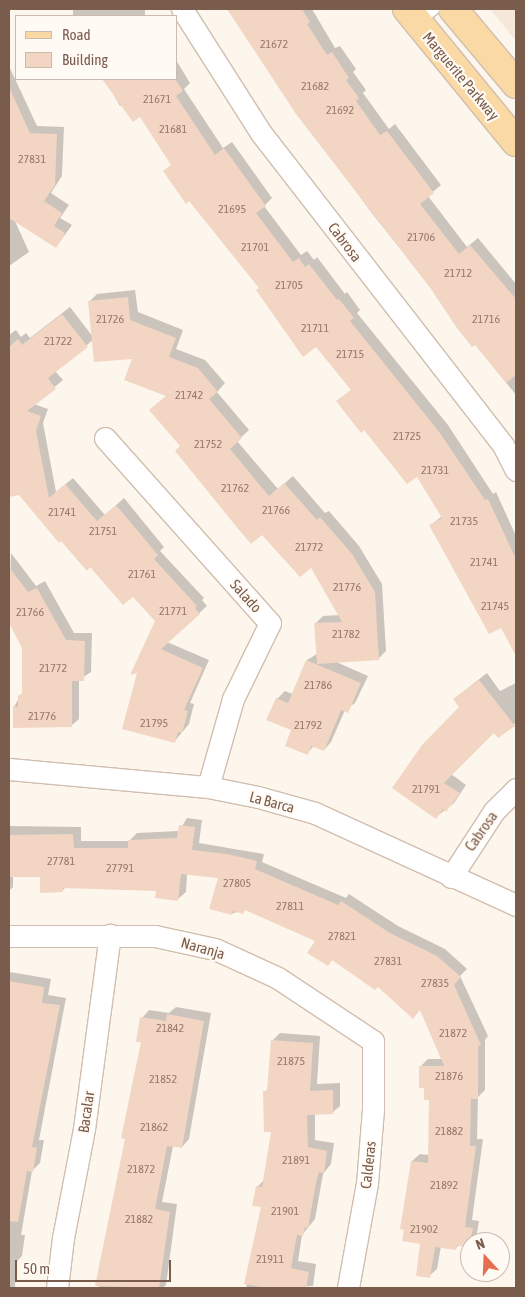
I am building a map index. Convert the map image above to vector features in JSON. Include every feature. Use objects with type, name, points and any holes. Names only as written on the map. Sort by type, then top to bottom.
[{"type":"main road","points":[[453,9],[516,84]]},
{"type":"main road","name":"Marguerite Parkway","points":[[419,13],[516,142]]},
{"type":"street","name":"Cabrosa","points":[[182,9],[261,133],[503,445],[516,470]]},
{"type":"street","name":"Salado","points":[[105,438],[270,623],[233,699],[208,787]]},
{"type":"street","name":"La Barca","points":[[9,769],[208,787],[315,813],[516,905]]},
{"type":"street","name":"Cabrosa","points":[[451,876],[494,812],[516,789]]},
{"type":"street","name":"Naranja","points":[[9,936],[110,934],[155,936],[215,949],[278,978],[373,1041]]},
{"type":"street","name":"Bacalar","points":[[57,1288],[63,1238],[84,1129],[110,934]]},
{"type":"street","name":"Calderas","points":[[348,1288],[367,1183],[373,1109],[373,1041]]},
{"type":"shaded area","points":[[490,9],[516,9],[516,41]]},
{"type":"building","points":[[227,9],[302,9],[310,22],[307,24],[327,55],[332,52],[349,78],[346,80],[359,98],[356,101],[380,135],[387,131],[434,193],[420,204],[459,254],[470,245],[516,299],[516,375],[506,383],[475,345],[472,347],[457,328],[431,289],[296,114]]},
{"type":"building","points":[[103,80],[176,80],[183,91],[176,96],[215,155],[224,148],[266,206],[256,213],[293,262],[299,258],[305,267],[309,264],[337,300],[339,299],[354,318],[350,321],[440,433],[485,500],[488,499],[516,559],[516,656],[501,628],[489,634],[429,525],[442,518],[417,477],[407,484],[364,430],[361,433],[336,401],[351,390],[316,347],[303,357],[256,290],[259,288],[189,201],[186,204],[163,171],[171,165],[140,117],[133,122]]},
{"type":"building","points":[[9,87],[30,133],[57,134],[55,185],[44,201],[62,213],[54,226],[65,233],[56,248],[9,218]]},
{"type":"building","points":[[128,297],[130,320],[176,338],[169,357],[198,368],[218,392],[209,399],[242,438],[230,449],[269,496],[284,483],[317,520],[320,517],[352,554],[375,592],[379,660],[317,664],[314,623],[342,622],[311,568],[300,577],[262,535],[251,544],[175,451],[180,446],[149,410],[166,396],[124,380],[132,359],[94,362],[88,301]]},
{"type":"building","points":[[62,314],[88,347],[48,378],[56,389],[27,411],[41,416],[36,431],[49,498],[65,484],[97,521],[116,505],[158,555],[154,559],[197,606],[195,608],[200,614],[161,649],[203,668],[184,710],[188,711],[182,733],[178,732],[175,743],[122,729],[137,673],[130,675],[155,621],[133,597],[123,605],[90,567],[87,571],[61,541],[59,543],[19,495],[9,497],[9,347],[18,339],[22,345]]},
{"type":"building","points":[[9,567],[28,592],[37,588],[66,640],[85,641],[84,681],[72,681],[72,727],[13,728],[13,706],[18,707],[18,695],[22,695],[22,648],[9,623]]},
{"type":"building","points":[[306,660],[361,683],[348,713],[341,710],[324,751],[311,746],[308,755],[285,746],[291,730],[266,720],[276,698],[288,703]]},
{"type":"building","points":[[479,680],[515,726],[498,738],[494,733],[444,783],[460,793],[446,812],[443,809],[436,819],[392,788],[422,745],[459,707],[453,699]]},
{"type":"building","points":[[179,825],[195,827],[192,850],[227,854],[257,861],[255,869],[338,905],[341,901],[390,933],[437,956],[461,977],[454,985],[481,1045],[478,1046],[478,1099],[471,1099],[470,1146],[476,1146],[465,1227],[473,1228],[472,1232],[460,1232],[460,1246],[457,1245],[456,1250],[435,1247],[430,1278],[416,1276],[420,1244],[402,1241],[404,1230],[400,1229],[411,1161],[428,1163],[429,1100],[424,1100],[424,1088],[419,1088],[419,1066],[444,1066],[420,1010],[413,1019],[378,987],[375,990],[332,960],[328,966],[307,953],[315,941],[245,910],[243,914],[233,911],[232,915],[209,909],[218,878],[181,874],[178,901],[155,898],[156,891],[63,888],[63,892],[40,893],[40,877],[9,877],[9,835],[73,834],[74,848],[128,848],[128,840],[177,838]]},
{"type":"building","points":[[9,981],[44,987],[42,1003],[60,1005],[32,1147],[37,1148],[33,1172],[27,1171],[18,1222],[9,1221]]},
{"type":"building","points":[[167,1014],[204,1021],[182,1148],[167,1146],[155,1209],[170,1212],[159,1288],[95,1286],[125,1139],[121,1138],[141,1042],[136,1042],[140,1017],[166,1021]]},
{"type":"building","points":[[271,1040],[313,1043],[310,1091],[333,1090],[333,1114],[307,1115],[308,1147],[327,1151],[324,1173],[319,1172],[316,1183],[308,1228],[305,1227],[303,1236],[297,1235],[291,1268],[309,1272],[306,1288],[267,1288],[244,1284],[261,1207],[252,1206],[256,1186],[262,1187],[271,1132],[264,1132],[263,1091],[267,1091]]}]
